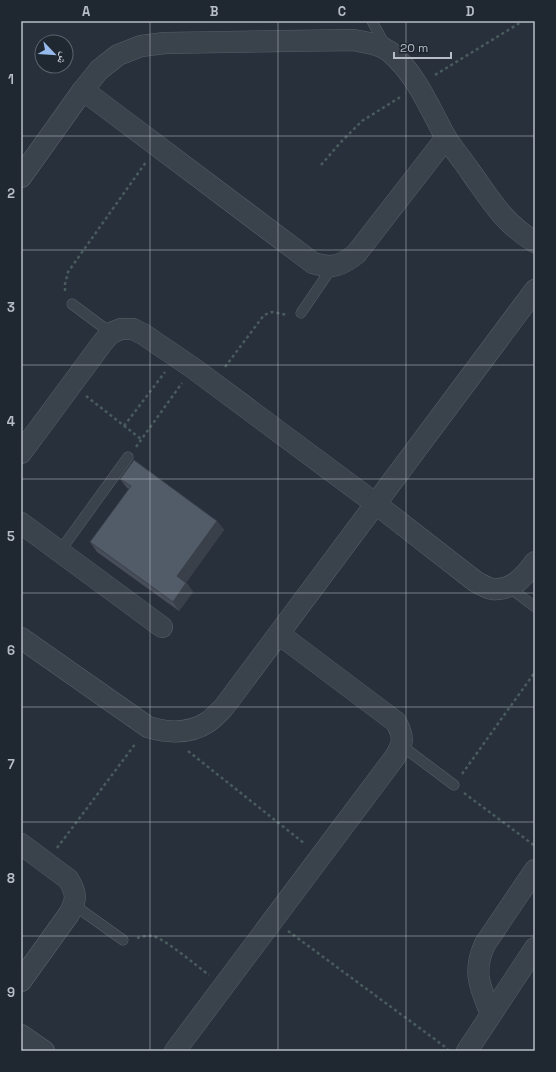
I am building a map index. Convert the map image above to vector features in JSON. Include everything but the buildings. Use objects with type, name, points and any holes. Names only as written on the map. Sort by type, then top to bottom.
[{"type":"street","points":[[21,177],[83,90],[99,70],[118,55],[141,46],[165,43],[353,40],[372,43],[389,51],[406,69],[418,86],[446,138],[502,216],[515,228],[535,242]]},
{"type":"street","points":[[83,90],[313,263],[323,266],[333,266],[346,262],[356,254],[446,138]]},
{"type":"street","points":[[21,638],[156,730],[187,731],[208,722],[224,707],[535,290]]},
{"type":"street","points":[[23,447],[111,333],[122,329],[133,329],[143,334],[213,383],[376,504],[475,581],[491,589],[509,587],[524,577],[535,562]]},
{"type":"street","points":[[21,522],[162,628]]},
{"type":"street","points":[[175,1051],[402,746],[402,733],[396,722],[279,634]]},
{"type":"street","points":[[21,844],[68,879],[74,887],[76,896],[74,905],[21,981]]},
{"type":"street","points":[[491,1014],[479,987],[477,976],[480,954],[485,944],[535,870]]},
{"type":"street","points":[[467,1051],[535,948]]},
{"type":"street","points":[[21,1035],[44,1051]]},
{"type":"lane","points":[[372,21],[389,51]]},
{"type":"lane","points":[[301,313],[333,266]]},
{"type":"lane","points":[[72,304],[111,333]]},
{"type":"lane","points":[[60,551],[128,457]]},
{"type":"lane","points":[[509,587],[535,607]]},
{"type":"lane","points":[[402,746],[454,785]]},
{"type":"lane","points":[[74,905],[123,940]]},
{"type":"path","points":[[72,304],[66,295],[65,284],[68,272],[158,146]]},
{"type":"path","points":[[213,383],[264,315],[272,312],[291,316],[301,313]]},
{"type":"path","points":[[124,426],[185,363]]},
{"type":"path","points":[[128,457],[141,439],[185,363]]},
{"type":"path","points":[[71,385],[141,439]]},
{"type":"path","points":[[535,672],[454,785],[535,846]]},
{"type":"path","points":[[46,862],[156,730],[320,857]]},
{"type":"path","points":[[273,920],[452,1051]]},
{"type":"path","points":[[123,940],[133,940],[142,936],[153,936],[162,940],[224,986]]}]
